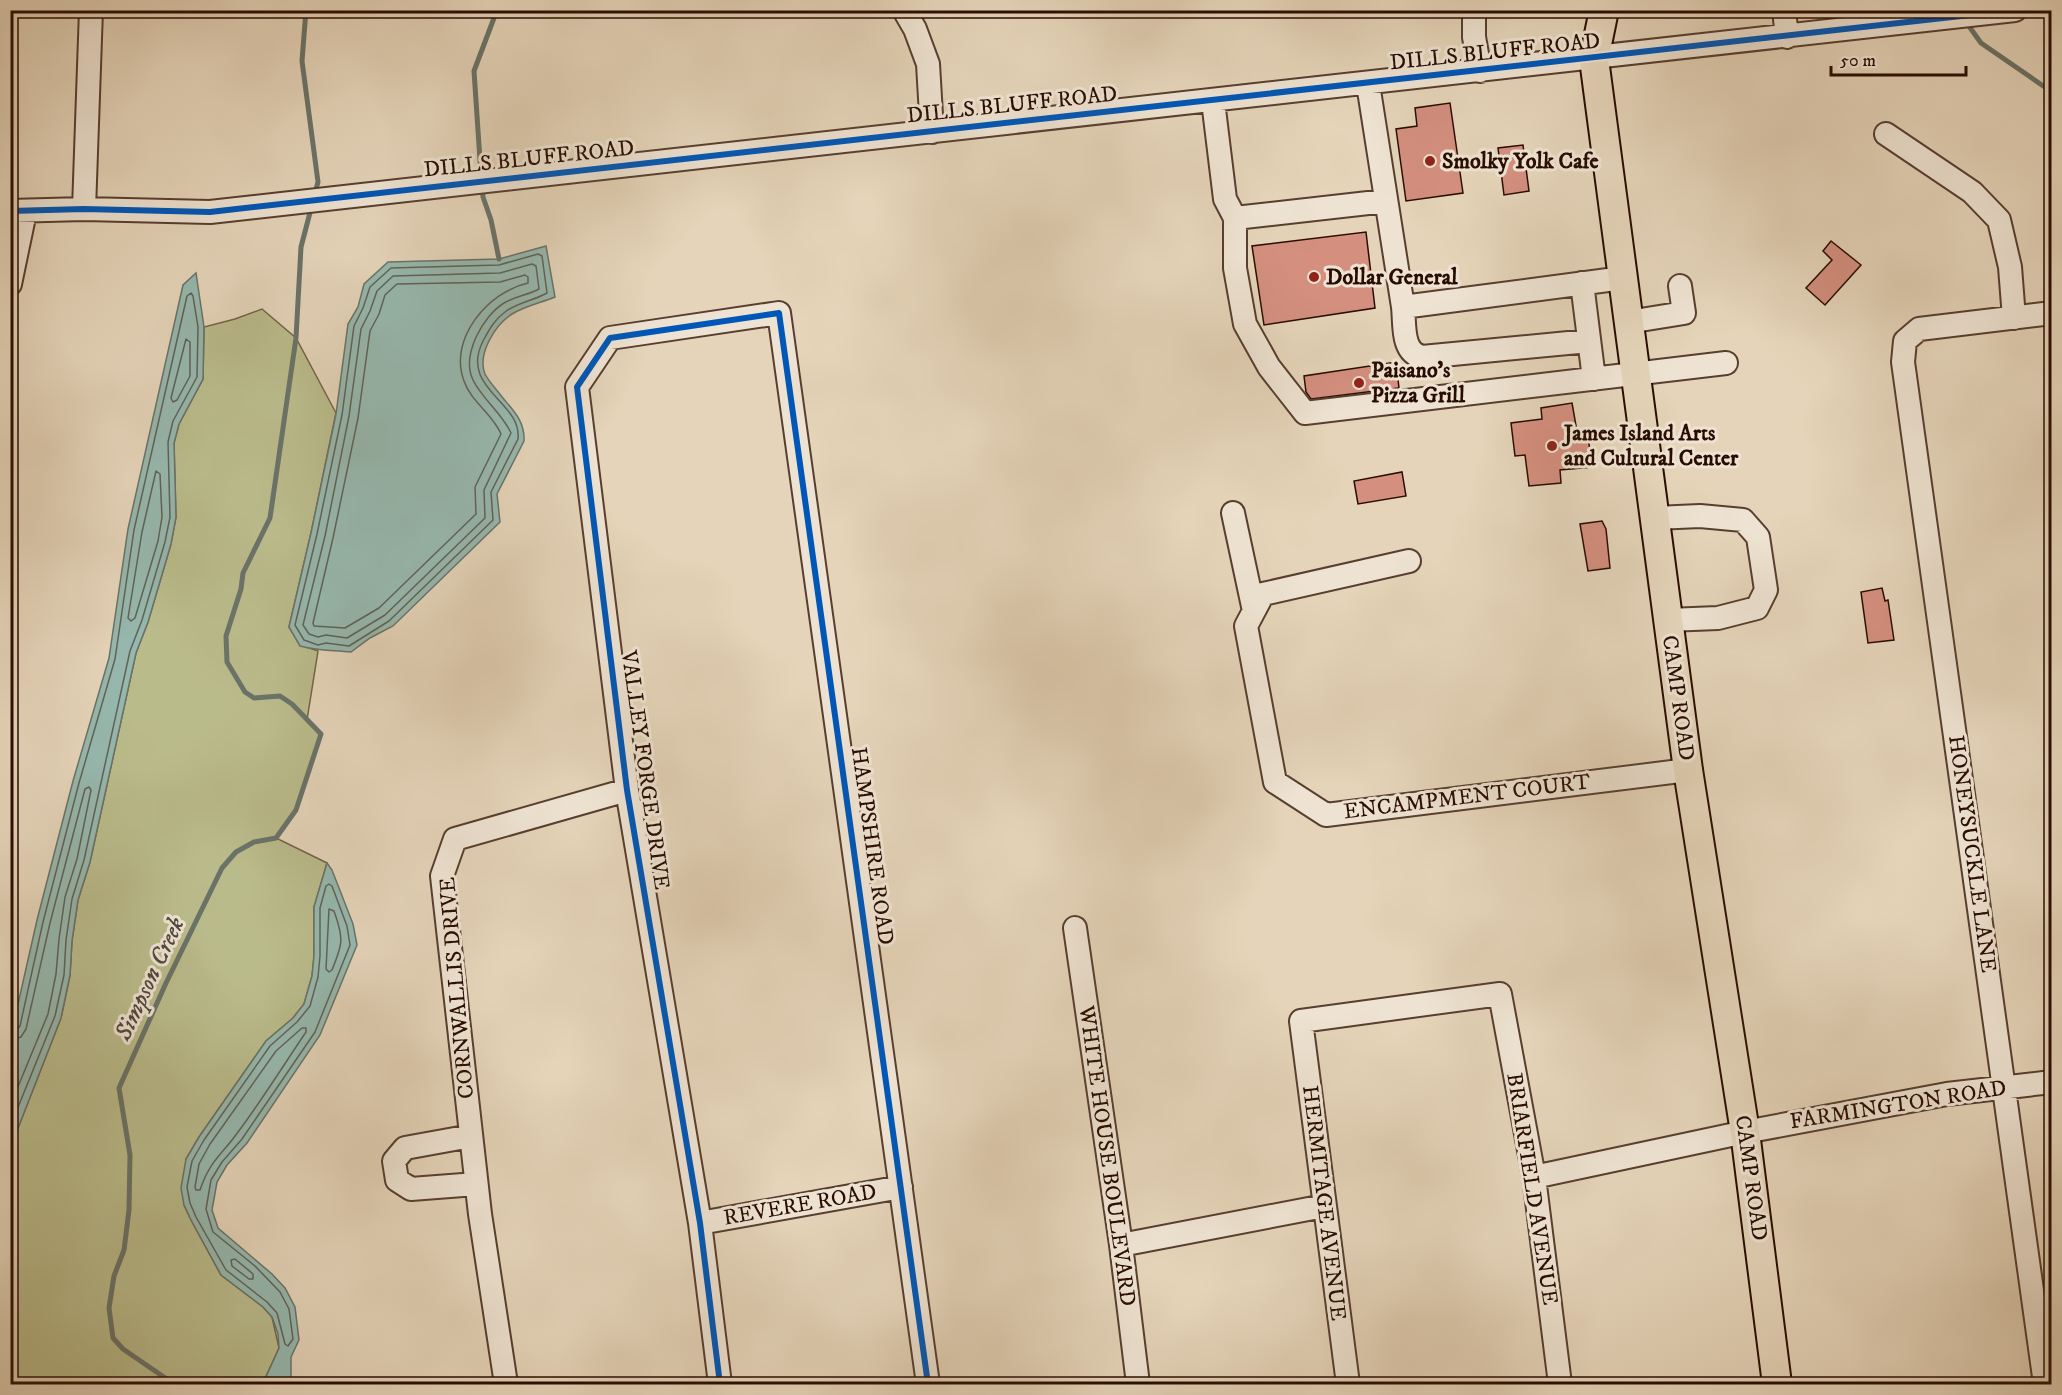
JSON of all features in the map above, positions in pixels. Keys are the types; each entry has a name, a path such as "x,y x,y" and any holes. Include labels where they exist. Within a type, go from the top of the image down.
{"main road":[{"name":"CAMP ROAD","path":"1604,10 1594,59 1688,770 1745,1132 1777,1384"}],"street":[{"path":"84,209 91,10"},
{"path":"904,10 915,29 928,64 932,132"},
{"path":"1474,10 1474,37 1480,71"},
{"path":"1784,10 1787,37"},
{"name":"DILLS BLUFF ROAD","path":"18,212 84,209 210,212 2008,11"},
{"path":"1368,84 1403,307 1407,348 1414,355 1422,357 1589,340"},
{"path":"1214,101 1225,199 1235,218 1235,268 1245,324 1269,366 1305,413 1726,363"},
{"path":"1886,134 1972,192 1999,220 2010,267 2014,318 2052,313"},
{"path":"1235,218 1386,201"},
{"path":"10,284 18,212"},
{"path":"1403,307 1623,278"},
{"path":"1582,283 1594,379"},
{"path":"1628,322 1684,312 1680,286"},
{"name":"VALLEY FORGE DRIVE","path":"720,1384 700,1223 627,790 577,387 610,338 779,313"},
{"name":"HAMPSHIRE ROAD","path":"779,313 928,1384"},
{"name":"HONEYSUCKLE LANE","path":"2014,318 1919,329 1905,341 1903,362 2005,1087 2045,1333 2045,1384"},
{"path":"1233,513 1254,611"},
{"path":"1654,518 1700,516 1743,520 1758,537 1763,568 1766,590 1757,608 1718,618 1668,620"},
{"path":"1254,611 1263,594 1409,561"},
{"name":"ENCAMPMENT COURT","path":"1254,611 1246,626 1275,782 1326,814 1688,770"},
{"name":"CORNWALLIS DRIVE","path":"506,1384 476,1184 442,876 455,839 627,790"},
{"name":"WHITE HOUSE BOULEVARD","path":"1075,928 1121,1245 1138,1384"},
{"name":"HERMITAGE AVENUE","path":"1348,1384 1301,1021 1500,994"},
{"name":"BRIARFIELD AVENUE","path":"1500,994 1534,1177 1560,1384"},
{"name":"FARMINGTON ROAD","path":"1534,1177 1745,1132 1947,1094 2052,1082"},
{"path":"471,1136 405,1148 394,1161 397,1180 411,1189 476,1184"},
{"name":"REVERE ROAD","path":"700,1223 901,1187"},
{"path":"1121,1245 1324,1206"}],"green space":[{"path":"262,309 296,338 336,413 289,627 300,645 318,651 307,720 321,734 296,810 276,838 327,863 314,907 312,976 304,1004 293,1018 266,1041 199,1137 186,1159 184,1205 221,1275 263,1307 272,1317 279,1348 264,1384 11,1384 11,1146 61,1018 70,976 78,900 90,862 136,653 148,622 171,544 176,517 174,443 179,424 203,379 204,327"}],"water":[{"path":"546,246 555,297 522,309 506,319 499,325 489,341 483,358 485,374 520,420 524,433 524,441 497,494 500,522 393,626 370,638 351,652 300,646 289,627 336,414 348,324 358,307 364,284 388,262 499,259"},
{"path":"196,273 204,327 203,379 179,424 174,443 176,517 171,544 148,622 136,653 90,862 78,900 70,975 61,1018 11,1146 11,1035 37,920 73,781 109,658 128,529 183,285"},
{"path":"327,863 332,870 353,924 357,945 320,1035 247,1143 227,1165 217,1182 212,1210 218,1228 272,1274 285,1288 295,1307 299,1340 291,1357 291,1384 264,1384 279,1348 278,1334 272,1317 263,1307 221,1275 184,1205 181,1188 186,1159 199,1137 266,1041 293,1018 304,1004 312,976 314,907"}],"building":[{"name":"Smolky Yolk Cafe","path":"1450,103 1463,193 1406,201 1396,129 1417,126 1415,108"},
{"path":"1523,145 1529,191 1504,195 1498,148"},
{"name":"Dollar General","path":"1366,232 1375,308 1264,325 1252,246"},
{"path":"1831,241 1861,265 1825,305 1806,288 1832,260 1823,251"},
{"name":"Paisano's Pizza Grill","path":"1396,362 1399,388 1311,399 1306,392 1304,376"},
{"name":"James Island Arts and Cultural Center","path":"1572,403 1578,437 1588,436 1592,467 1560,470 1561,483 1529,486 1525,455 1515,456 1511,423 1542,419 1541,408"},
{"path":"1402,472 1406,496 1358,504 1354,481"},
{"path":"1602,521 1606,529 1610,568 1588,571 1580,524"},
{"path":"1882,588 1885,601 1888,600 1894,640 1868,643 1861,592"}],"waterway":[{"path":"306,10 302,61 318,182 315,193"},
{"name":"Simpson Creek","path":"481,175 474,71 497,10"},
{"name":"Simpson Creek","path":"1966,22 1981,43 2052,92"},
{"name":"Simpson Creek","path":"482,187 499,259"},
{"name":"Simpson Creek","path":"174,1384 123,1349 113,1338 109,1308 114,1276 124,1250 129,1210 130,1155 119,1088 166,983 222,868 236,852 254,842 276,838 296,810 321,734 292,704 280,696 254,698 245,692 227,662 226,636 241,589 243,573 270,518 296,338 301,247 312,205"}],"cycle path":[{"path":"10,211 84,209 210,212 2015,10"},
{"path":"720,1384 700,1223 627,790 577,387 610,338 779,313 928,1384"}],"place":[{"name":"Smolky Yolk Cafe","path":"1430,161"},
{"name":"Dollar General","path":"1314,277"},
{"name":"Paisano's Pizza Grill","path":"1359,383"},
{"name":"James Island Arts and Cultural Center","path":"1552,446"}]}
